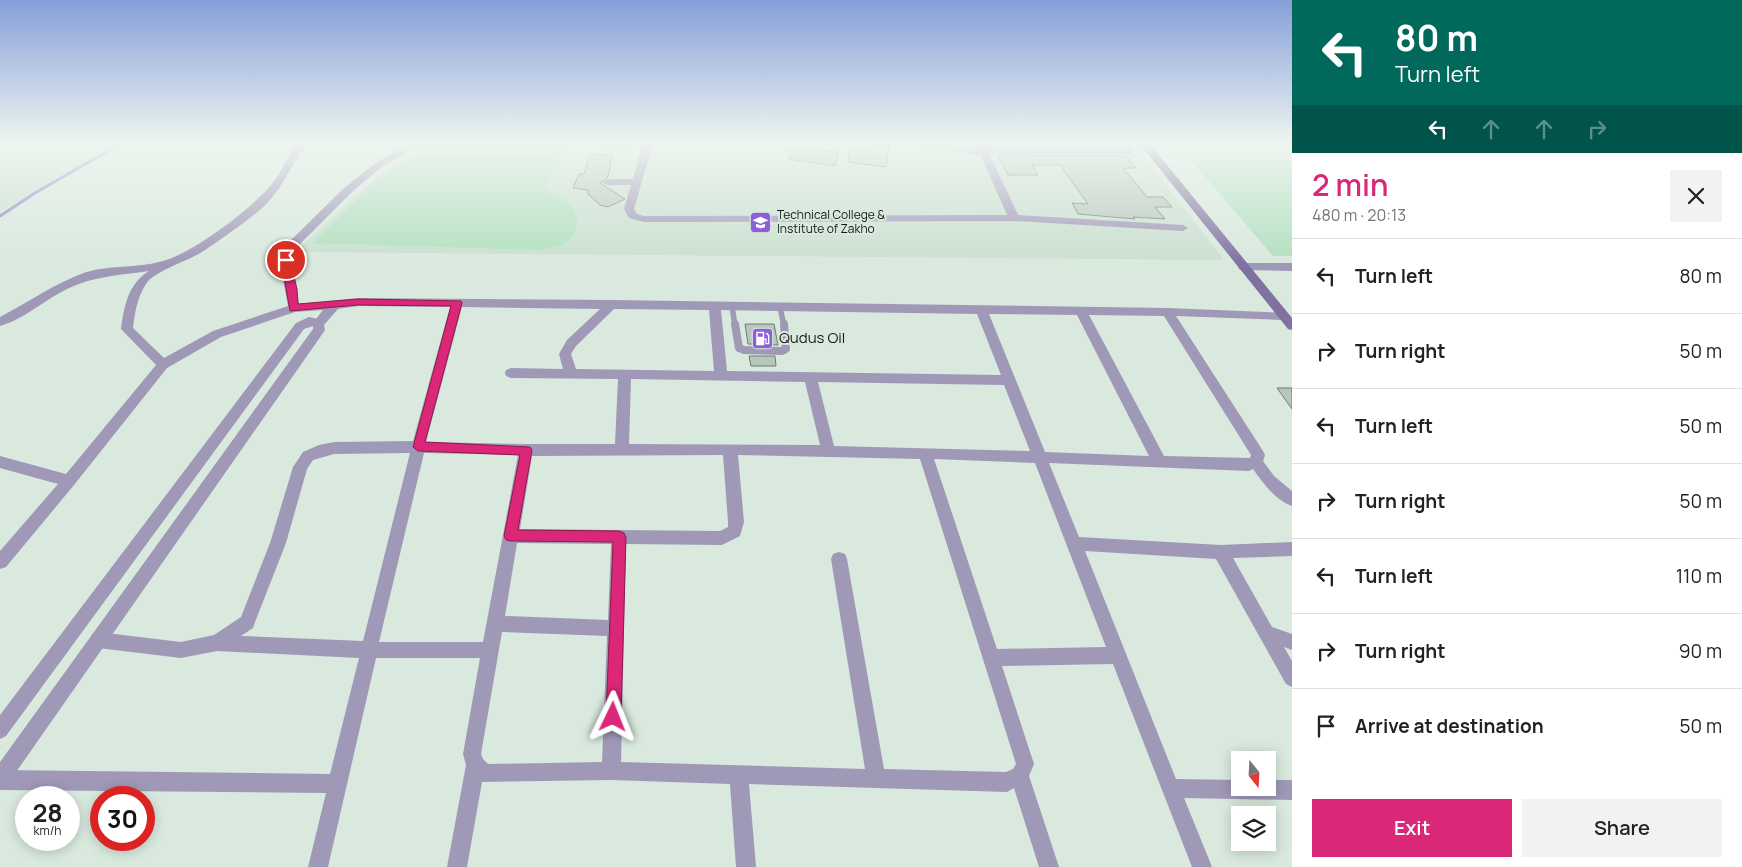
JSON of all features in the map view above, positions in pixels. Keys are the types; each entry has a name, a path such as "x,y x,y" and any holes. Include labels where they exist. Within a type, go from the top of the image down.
{"main road":[{"path":"1177,183 1244,267 1289,318"},
{"path":"1189,183 1256,267 1289,318"}],"street":[{"path":"163,365 127,329 130,304 142,280 167,264 197,250 258,206 278,183"},
{"path":"294,308 284,252 357,183"},
{"path":"636,183 629,210 633,216 644,219 1014,218 1183,228"},
{"path":"998,183 1014,218"},
{"path":"0,322 61,287 86,276 167,264"},
{"path":"1244,267 1292,267"},
{"path":"0,562 69,481 163,365 217,334 294,308 358,302 612,304 1082,310 1289,318"},
{"path":"318,867 368,650 418,447 457,303"},
{"path":"571,374 565,354 571,343 612,304"},
{"path":"0,779 319,330 319,323 334,305"},
{"path":"715,306 721,376"},
{"path":"981,309 1041,456 1202,867"},
{"path":"1082,310 1158,461"},
{"path":"1168,312 1258,455 1256,462"},
{"path":"0,730 300,326 309,321 319,323"},
{"path":"512,373 1009,380"},
{"path":"622,450 625,375"},
{"path":"811,378 829,452"},
{"path":"217,643 247,622 278,543 300,467 308,456 334,448 418,447 526,450 730,449 926,452 1249,465 1256,462"},
{"path":"511,536 722,538 735,531 730,449"},
{"path":"457,867 475,765 472,754 526,450"},
{"path":"926,452 1025,764 1020,776 1049,867"},
{"path":"0,462 69,481"},
{"path":"1256,462 1269,480 1292,500"},
{"path":"611,770 619,537"},
{"path":"1075,544 1221,552 1292,549"},
{"path":"1221,552 1292,678"},
{"path":"839,559 876,778"},
{"path":"495,624 616,628"},
{"path":"1267,633 1292,642"},
{"path":"98,640 182,650 217,643 368,650 490,650"},
{"path":"991,658 1118,655"},
{"path":"475,765 485,774 611,770 1007,782 1020,776"},
{"path":"738,774 746,867"},
{"path":"0,779 338,784"},
{"path":"1170,788 1292,790"}],"lane":[{"path":"732,306 739,348 744,350 782,351 786,349 786,336 780,307"}],"shaded area":[{"path":"0,183 52,183 0,212"},
{"name":"Technical College & Institute of Zakho","path":"369,183 1165,183 1224,260 295,252"}],"green space":[{"path":"373,183 546,183 544,187 551,194 570,204 574,210 577,222 574,235 565,243 553,248 540,250 312,243"},
{"path":"1211,183 1292,183 1292,256 1273,256"}],"building":[{"path":"575,183 601,183 625,199 608,207 600,205 588,194 588,190 573,188"},
{"path":"1073,183 1136,183 1147,197 1163,197 1172,207 1155,207 1165,219 1133,217 1135,219 1078,214 1072,203 1088,204"},
{"path":"745,324 774,324 778,345 748,344"},
{"path":"749,356 775,356 776,366 751,366"},
{"path":"1277,388 1292,388 1292,409"}],"waterway":[{"path":"0,216 52,183"}],"place":[{"name":"Technical College & Institute of Zakho","path":"761,222"},
{"name":"Qudus Oil","path":"763,338"}],"route":[{"path":"286,260 294,308 358,302 457,303 418,447 526,450 511,536 619,537 613,717"}]}
